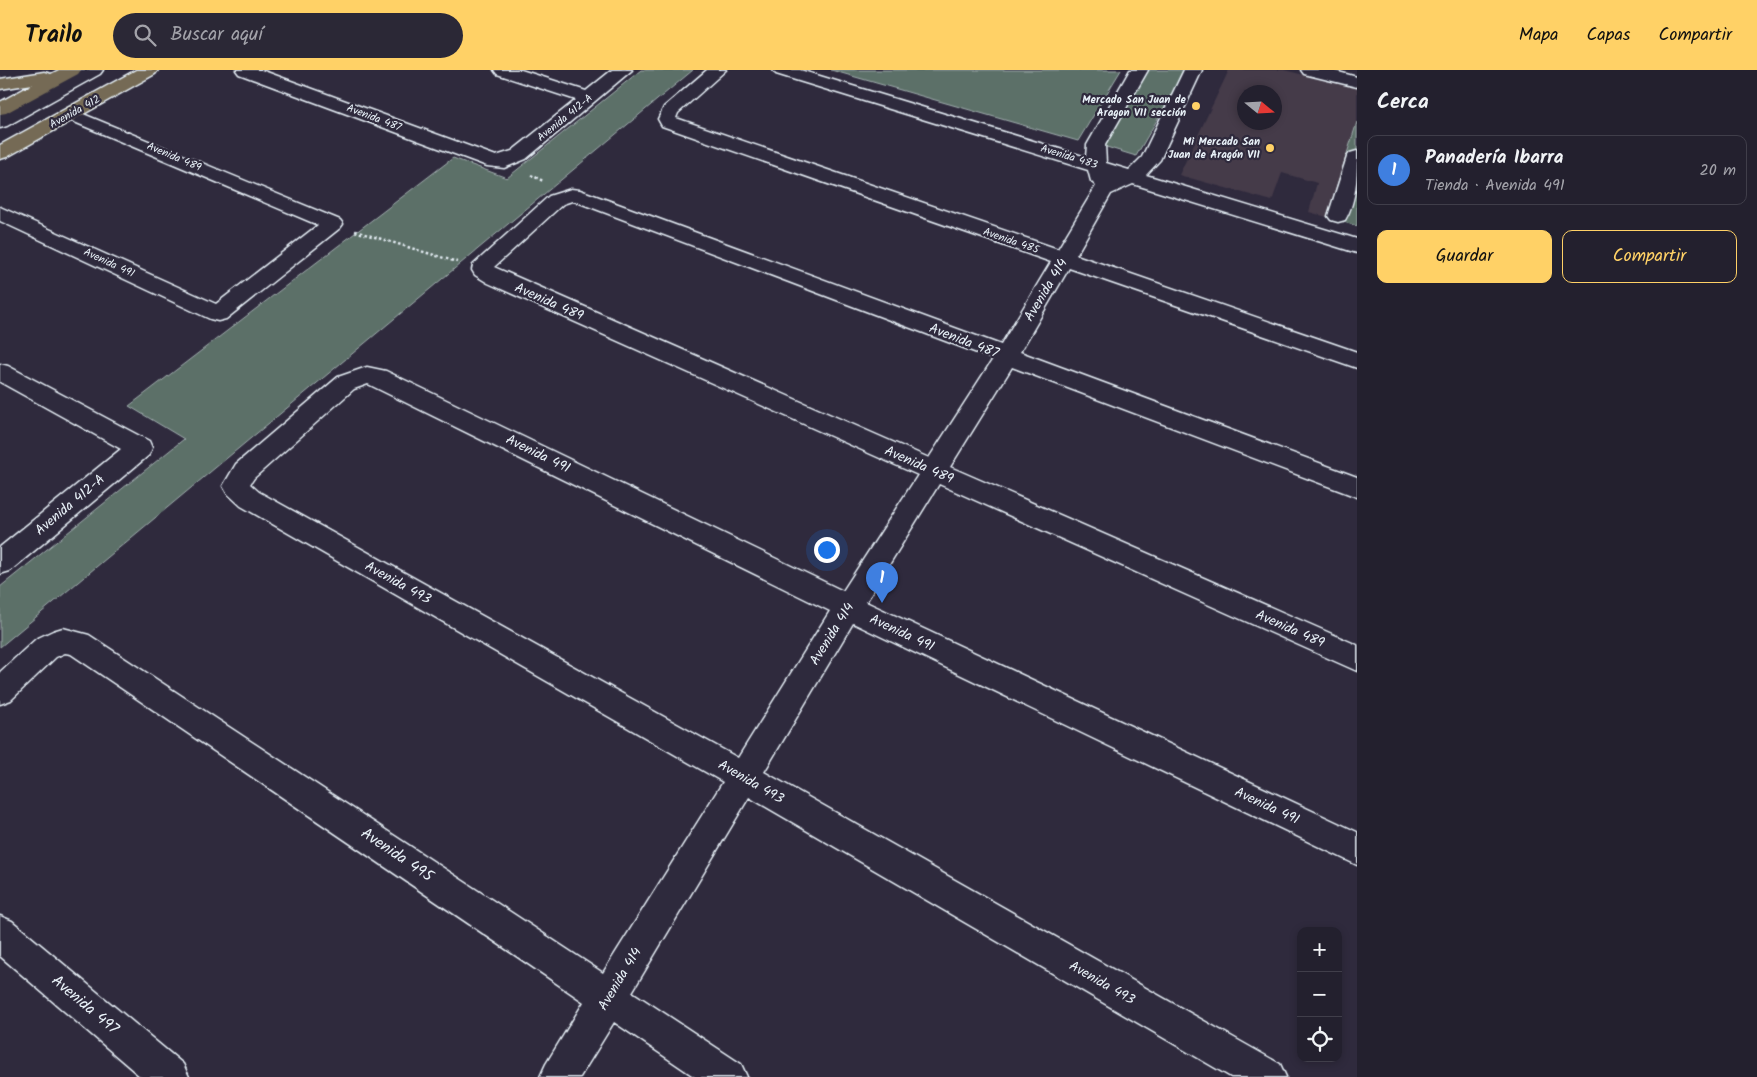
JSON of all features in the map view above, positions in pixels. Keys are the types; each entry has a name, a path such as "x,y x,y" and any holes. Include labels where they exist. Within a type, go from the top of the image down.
{"main road":[{"path":"0,84 32,80 71,70"},
{"path":"0,109 71,70"},
{"name":"Avenida 412","path":"0,153 149,70"}],"street":[{"path":"0,122 94,70"},
{"name":"Avenida 487","path":"246,70 485,160 504,162"},
{"path":"503,70 589,98"},
{"name":"Avenida 412-A","path":"504,162 518,155 623,70"},
{"name":"Avenida 485","path":"717,70 670,111 667,119 672,125 1357,360"},
{"name":"Avenida 483","path":"782,70 1100,178"},
{"name":"Avenida 414","path":"559,1077 848,607 1006,357 1064,259 1100,178 1096,145 1139,70"},
{"path":"1133,177 1150,160 1193,70"},
{"path":"1310,70 1357,82"},
{"name":"Avenida 489","path":"71,114 333,224"},
{"path":"1338,216 1357,156"},
{"path":"1100,178 1133,177 1357,246"},
{"path":"483,270 488,260 556,200 570,195"},
{"name":"Avenida 487","path":"570,195 590,199 1357,488"},
{"name":"Avenida 491","path":"0,213 218,314 333,224"},
{"name":"Avenida 489","path":"483,270 496,278 1357,658"},
{"name":"Avenida 412-A","path":"0,372 140,448 0,563"},
{"name":"Avenida 491","path":"367,375 390,381 848,607 1357,849"},
{"name":"Avenida 493","path":"367,375 356,378 339,390 245,470 236,486 250,499 743,777 1267,1077"},
{"name":"Avenida 495","path":"0,691 46,648 63,640 79,644 728,1077"},
{"name":"Avenida 497","path":"0,932 170,1077"}],"path":[{"path":"504,162 570,195"},
{"path":"333,224 483,270"}],"shaded area":[{"name":"Mi Mercado San Juan de Aragón VII","path":"1229,70 1284,70 1357,88 1357,122 1327,217 1309,212 1317,183 1282,173 1272,201 1179,175"}],"green space":[{"path":"641,70 693,70 0,647 0,587 184,439 129,406 453,158 507,178"},
{"path":"831,70 1121,70 1078,141"},
{"path":"1144,70 1186,70 1136,156 1100,145"},
{"path":"1357,122 1357,226 1327,217"}],"place":[{"name":"Mercado San Juan de Aragon VII sección","path":"1196,106"},
{"name":"Mi Mercado San Juan de Aragón VII","path":"1270,148"},
{"name":"Panadería Ibarra","path":"882,603"}]}
